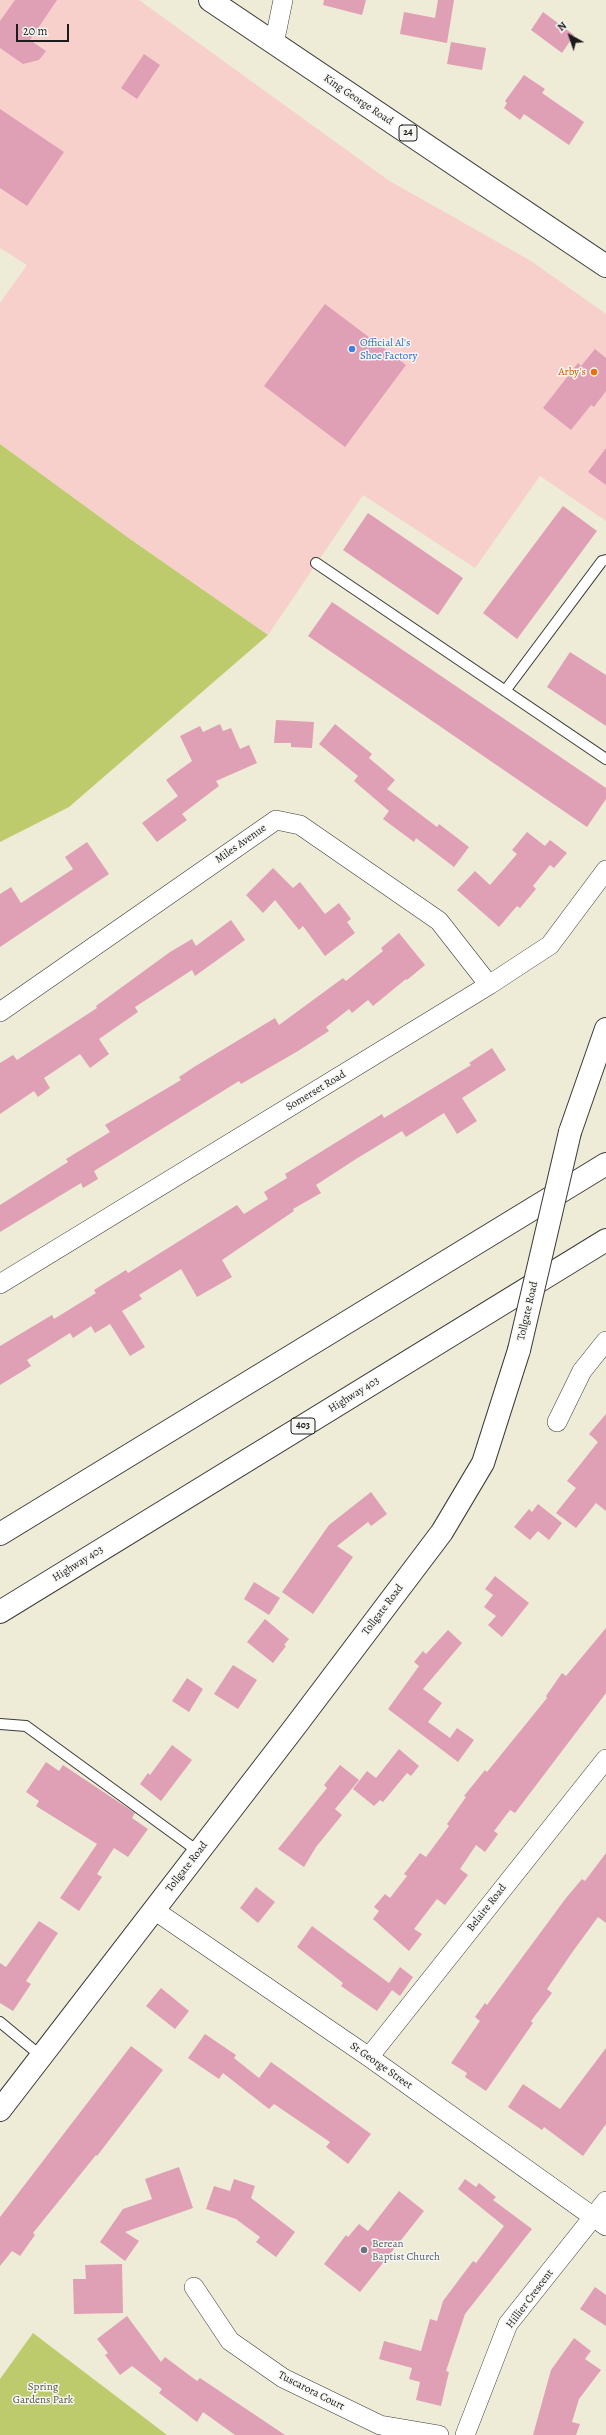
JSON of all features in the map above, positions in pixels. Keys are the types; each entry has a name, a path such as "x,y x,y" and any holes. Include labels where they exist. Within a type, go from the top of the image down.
{"main road":[{"name":"King George Road","path":"210,0 606,266"},
{"name":"Tollgate Road","path":"0,2110 199,1852 442,1532 483,1463 519,1350 570,1132 606,1029"},
{"path":"0,1534 606,1164"},
{"name":"Highway 403","path":"0,1612 606,1240"}],"street":[{"path":"274,44 283,0"},
{"name":"Miles Avenue","path":"0,1012 276,820 300,825 439,921 489,985"},
{"name":"Somerset Road","path":"0,1284 489,985 550,945 606,870"},
{"path":"557,1422 582,1371 606,1341"},
{"name":"Belaire Road","path":"369,2057 606,1759"},
{"name":"St George Street","path":"154,1910 369,2057 600,2222"},
{"name":"Hillier Crescent","path":"465,2435 508,2324 600,2222 606,2201"},
{"name":"Tuscarora Court","path":"194,2287 230,2341 283,2378 380,2424 439,2435"}],"lane":[{"path":"505,691 602,561 606,560"},
{"path":"316,563 606,759"},
{"path":"0,1724 26,1726 199,1852"},
{"path":"0,2022 41,2056"}],"shaded area":[{"path":"0,0 139,0 388,180 531,261 606,314 606,521 540,476 475,568 363,495 268,635 130,539 0,444 0,303 27,265 0,248"}],"green space":[{"path":"0,444 130,539 268,635 69,807 0,842"},
{"name":"Spring Gardens Park","path":"33,2333 167,2435 0,2435 0,2379"}],"building":[{"path":"15,0 57,0 30,40 46,51 39,60 23,64 0,48 0,21"},
{"path":"324,0 366,0 362,15 323,5"},
{"path":"438,0 454,0 447,43 400,34 404,12 435,18"},
{"path":"543,12 574,35 562,53 531,30"},
{"path":"451,42 486,48 482,70 447,64"},
{"path":"144,54 160,65 137,99 121,88"},
{"path":"524,75 545,89 542,93 584,122 569,145 524,114 520,120 504,108 507,103 505,101"},
{"path":"0,109 64,152 27,206 0,188"},
{"path":"325,304 406,365 345,447 264,386"},
{"path":"595,349 606,358 606,391 594,407 591,405 571,430 543,408 578,363 581,366"},
{"path":"606,448 606,485 588,472"},
{"path":"563,506 597,531 517,639 483,613"},
{"path":"368,513 463,578 438,615 343,550"},
{"path":"332,602 606,788 606,799 587,827 308,636"},
{"path":"570,652 606,675 606,726 547,687"},
{"path":"276,720 314,722 312,748 291,747 291,743 274,743"},
{"path":"220,724 223,731 231,728 240,749 249,745 257,763 216,781 219,786 182,814 187,820 157,842 142,823 178,796 166,780 192,761 180,736 200,726 203,732"},
{"path":"335,724 372,754 369,758 395,780 387,789 437,827 439,824 469,847 454,867 416,838 414,842 383,819 389,811 354,781 358,776 319,744"},
{"path":"527,832 545,846 550,840 567,853 554,868 550,865 533,886 536,889 520,908 517,906 499,927 457,890 475,871 490,885 517,854 512,850"},
{"path":"87,842 109,874 0,947 0,894 11,887 21,903 73,869 65,857"},
{"path":"273,868 293,888 300,882 325,914 339,903 351,919 347,922 355,933 325,956 303,926 299,930 275,900 263,913 246,895"},
{"path":"231,920 245,940 195,976 192,970 135,1007 138,1012 99,1039 109,1054 90,1068 80,1054 44,1078 50,1088 38,1097 34,1091 0,1114 0,1063 13,1055 17,1060 97,1008 96,1006 170,952 192,939 196,946"},
{"path":"399,933 425,965 373,1006 368,1000 352,1013 349,1009 326,1027 329,1031 298,1051 241,1084 239,1081 94,1171 98,1179 83,1188 81,1183 0,1232 0,1205 68,1162 66,1159 110,1132 105,1125 181,1080 179,1077 194,1067 275,1018 279,1025 343,978 346,981 383,951 381,948"},
{"path":"492,1048 506,1070 462,1098 477,1121 457,1134 444,1113 406,1137 402,1131 356,1159 316,1185 321,1193 293,1209 294,1211 222,1260 232,1277 197,1297 181,1269 139,1295 142,1299 122,1311 145,1347 130,1356 110,1324 95,1333 91,1326 73,1338 70,1333 27,1360 31,1366 0,1385 0,1346 52,1315 54,1319 96,1293 94,1290 126,1270 128,1273 237,1205 244,1214 268,1199 264,1192 287,1178 285,1174 382,1114 384,1118 471,1065 469,1063"},
{"path":"606,1414 606,1511 596,1503 576,1528 556,1513 576,1488 567,1481 598,1442 589,1434"},
{"path":"371,1492 387,1514 371,1526 368,1522 337,1546 353,1557 313,1614 282,1592 329,1525"},
{"path":"538,1504 562,1523 549,1540 538,1531 530,1540 514,1527 529,1509 532,1512"},
{"path":"495,1576 529,1603 502,1637 488,1625 496,1616 484,1607 493,1595 485,1589"},
{"path":"254,1582 280,1598 269,1615 244,1599"},
{"path":"265,1619 289,1639 284,1645 286,1646 273,1663 247,1642"},
{"path":"606,1628 606,1693 515,1813 510,1810 494,1831 498,1834 485,1852 476,1845 460,1869 468,1875 445,1905 437,1899 414,1929 422,1934 409,1951 373,1919 379,1911 374,1907 385,1894 390,1898 407,1876 404,1874 420,1853 426,1857 449,1826 447,1824 466,1797 464,1796 485,1770 487,1772 547,1698 546,1696 562,1673 566,1676"},
{"path":"448,1630 462,1643 423,1689 442,1703 428,1722 450,1738 457,1728 474,1740 458,1762 388,1709 419,1666 414,1662 423,1651 426,1654"},
{"path":"233,1665 257,1680 238,1709 214,1694"},
{"path":"187,1678 203,1689 189,1712 172,1701"},
{"path":"172,1745 192,1760 161,1801 140,1784 148,1773 150,1775"},
{"path":"399,1749 419,1766 411,1776 407,1773 383,1802 380,1800 374,1806 353,1789 367,1771 376,1778"},
{"path":"46,1762 59,1771 63,1765 135,1813 132,1818 148,1829 128,1857 114,1848 97,1874 102,1877 79,1911 60,1898 97,1844 36,1806 39,1801 26,1792"},
{"path":"340,1765 359,1780 335,1809 342,1815 316,1847 304,1867 278,1849 327,1788 324,1785"},
{"path":"606,1853 606,1923 598,1917 571,1954 547,1989 552,1993 531,2021 533,2023 486,2091 465,2077 467,2073 451,2063 480,2021 475,2017 485,2003 487,2005 566,1898 582,1879 585,1881"},
{"path":"256,1887 275,1902 258,1923 240,1908"},
{"path":"39,1921 58,1933 26,1981 31,1984 13,2011 0,2003 0,1963 6,1967"},
{"path":"312,1926 389,1983 400,1967 413,1977 400,1996 392,1990 377,2011 341,1986 343,1983 297,1947"},
{"path":"161,1988 189,2011 175,2029 146,2006"},
{"path":"205,2034 236,2055 234,2058 259,2078 271,2062 371,2134 348,2164 326,2147 330,2142 274,2104 269,2109 223,2073 219,2079 188,2058"},
{"path":"131,2046 163,2070 97,2156 96,2155 33,2233 35,2235 20,2256 12,2251 0,2266 0,2217"},
{"path":"606,2048 606,2124 583,2156 544,2127 542,2130 508,2107 523,2084 560,2109"},
{"path":"179,2167 193,2208 125,2232 139,2241 125,2261 100,2242 123,2209 152,2199 145,2179"},
{"path":"234,2179 255,2186 251,2198 295,2232 276,2257 256,2242 260,2237 236,2219 206,2209 214,2186 230,2191"},
{"path":"465,2179 476,2187 479,2183 496,2197 493,2200 532,2229 465,2314 446,2371 449,2372 441,2406 416,2400 420,2382 409,2379 412,2368 379,2359 384,2341 421,2351 430,2319 437,2321 443,2301 473,2261 476,2263 504,2226 458,2189"},
{"name":"Berean Baptist Church","path":"399,2191 424,2211 360,2292 324,2264 346,2235 348,2237 359,2224 368,2231"},
{"path":"122,2264 123,2313 74,2314 73,2279 86,2279 85,2265"},
{"path":"595,2287 606,2295 606,2326 580,2309"},
{"path":"127,2316 161,2362 165,2357 197,2381 200,2378 285,2435 235,2435 203,2412 197,2422 159,2393 162,2389 132,2366 120,2375 105,2355 108,2353 97,2339"},
{"path":"574,2338 591,2351 585,2359 601,2370 579,2399 572,2422 580,2424 576,2435 533,2435 551,2370"}],"place":[{"name":"Official Al's Shoe Factory","path":"352,349"},
{"name":"Arby's","path":"594,372"},
{"name":"Berean Baptist Church","path":"364,2250"}]}
